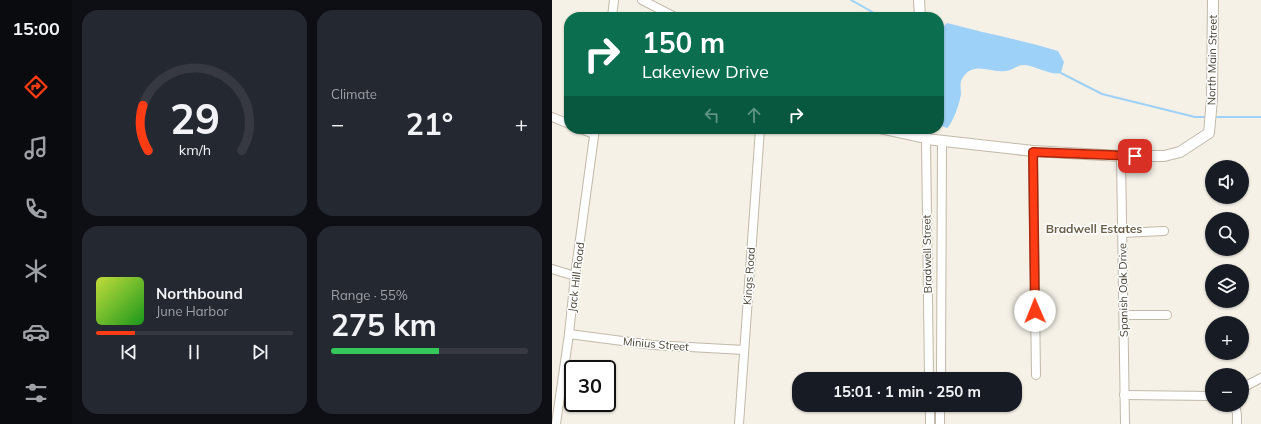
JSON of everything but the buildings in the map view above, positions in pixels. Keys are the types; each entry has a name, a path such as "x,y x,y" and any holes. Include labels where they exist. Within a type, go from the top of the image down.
{"street":[{"path":"613,12 614,0"},
{"path":"642,0 665,12"},
{"path":"919,0 920,12"},
{"name":"North Main Street","path":"1121,156 1164,156 1180,152 1209,133 1212,99 1214,0"},
{"path":"552,117 564,122"},
{"name":"Jack Hill Road","path":"556,424 569,334 594,134"},
{"name":"Kings Road","path":"739,424 760,134"},
{"path":"925,134 942,140 1033,152 1121,156"},
{"name":"Bradwell Street","path":"925,134 929,372"},
{"name":"Bradwell Street","path":"941,372 942,140"},
{"path":"1033,152 1036,375"},
{"name":"Spanish Oak Drive","path":"1121,156 1124,314 1124,424"},
{"path":"1122,233 1164,230"},
{"path":"552,269 575,276"},
{"path":"1124,314 1167,315"},
{"name":"Minius Street","path":"569,334 653,345 744,350"},
{"path":"1249,384 1261,378"},
{"path":"1124,395 1205,396"},
{"path":"930,412 930,424"},
{"path":"940,412 940,424"},
{"path":"1237,412 1237,424"}],"water":[{"path":"947,23 1058,51 1064,62 1061,73 1052,73 1026,65 1018,66 1005,71 982,69 972,70 962,79 961,94 952,122 947,128 944,127 944,26"}],"waterway":[{"path":"851,0 872,12"},
{"path":"1061,73 1102,94 1195,117 1204,117"},
{"path":"1217,117 1261,117"}],"district":[{"name":"Bradwell Estates","path":"1094,228"}],"route":[{"path":"1035,311 1033,152 1135,156"}]}
